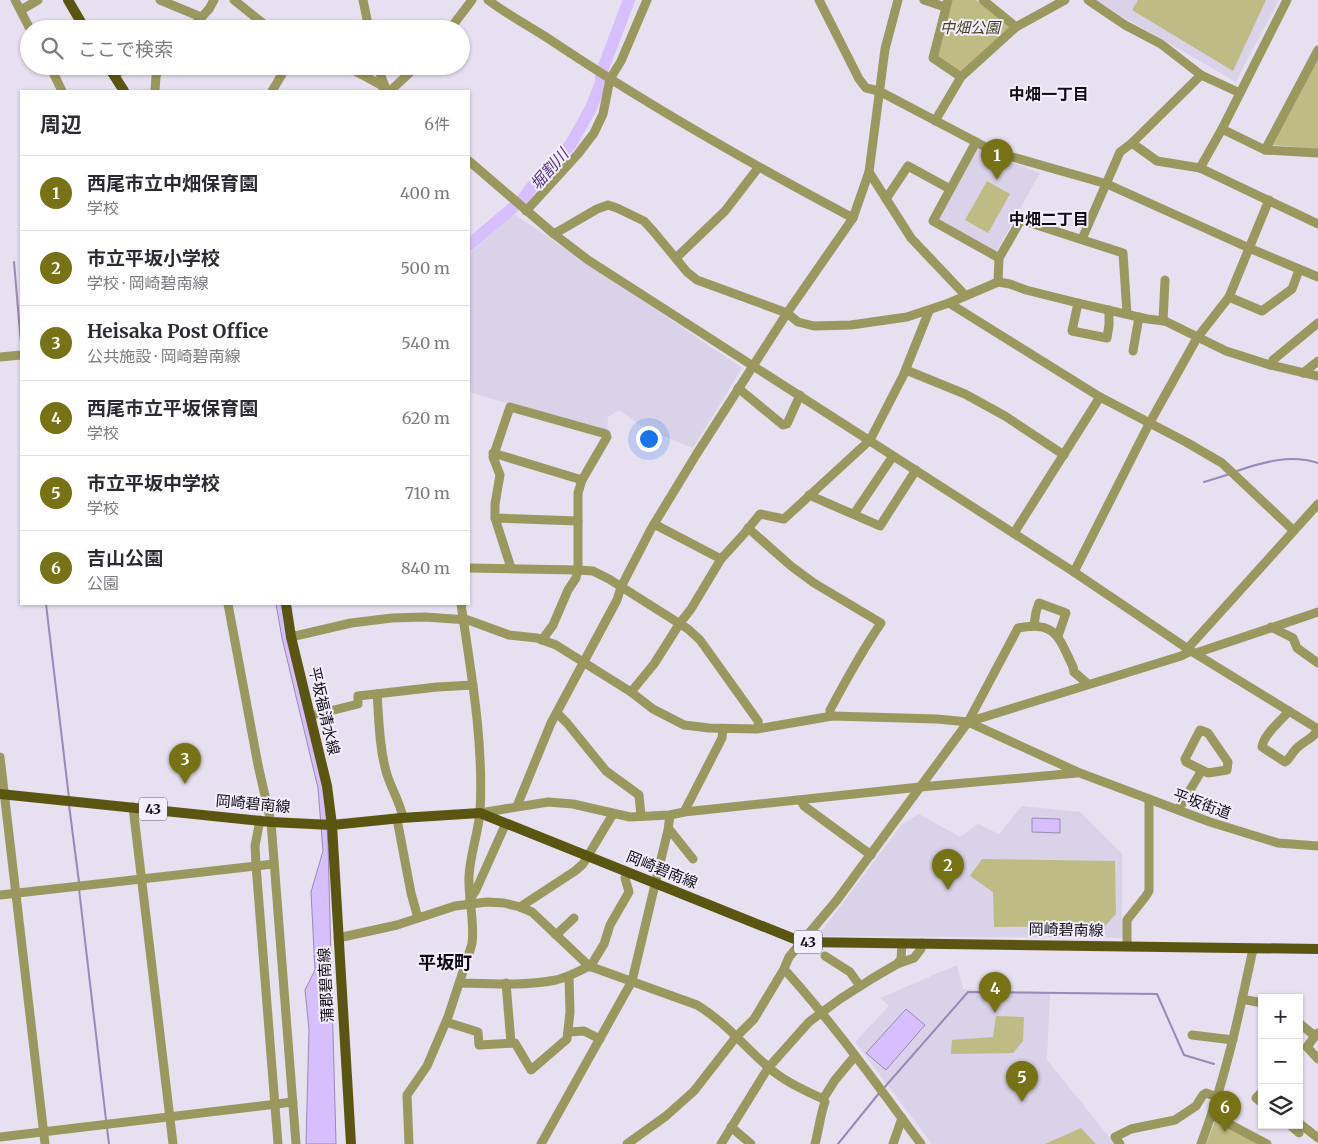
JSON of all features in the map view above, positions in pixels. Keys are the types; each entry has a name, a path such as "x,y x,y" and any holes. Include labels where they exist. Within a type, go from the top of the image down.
{"main road":[{"path":"68,0 80,20"},
{"path":"114,76 123,90"},
{"name":"平坂福清水線","path":"286,605 291,637 327,786 328,825"},
{"name":"岡崎碧南線","path":"2,795 266,821 328,825 480,813 802,942 1318,949"},
{"name":"蒲郡碧南線","path":"328,825 338,938 351,1144"}],"street":[{"path":"15,0 25,20"},
{"path":"20,10 38,0"},
{"path":"160,0 201,17"},
{"path":"199,20 214,0"},
{"path":"234,0 259,20"},
{"path":"362,0 367,20"},
{"path":"457,20 472,0"},
{"path":"488,0 610,79 758,168 853,218"},
{"path":"526,211 578,154 594,133 602,114 610,79 621,61 647,0"},
{"path":"819,0 859,79 866,88 878,91 995,152 1107,184 1318,277"},
{"path":"517,806 557,713 617,600 621,587 654,524 786,313 853,218 868,172 884,49 898,0"},
{"path":"924,0 946,3 933,58 961,77"},
{"path":"983,0 1016,27"},
{"path":"936,121 961,77 1016,27 1065,0"},
{"path":"1088,0 1125,25 1161,44 1201,75 1240,93"},
{"path":"1200,168 1222,129 1287,0"},
{"path":"1265,150 1318,50"},
{"path":"54,75 62,90"},
{"path":"154,90 156,75"},
{"path":"274,90 282,75"},
{"path":"363,75 387,90"},
{"path":"381,75 388,90"},
{"path":"389,90 407,75"},
{"path":"1082,239 1120,152 1132,143 1201,75"},
{"path":"1222,129 1265,150 1318,153"},
{"path":"976,142 933,221 999,258"},
{"path":"1132,143 1157,161 1200,168 1318,224"},
{"path":"470,161 526,211 588,260 1014,533 1192,651 1289,711 1318,729 1315,735 1296,748 1288,761 1284,762 1262,747 1262,745 1265,737 1289,711"},
{"path":"886,199 908,166 950,188"},
{"path":"676,258 726,211 758,168"},
{"path":"868,172 911,238 965,296"},
{"path":"1074,572 1149,424 1197,338 1229,297 1269,200"},
{"path":"554,234 597,209 608,205 617,208 644,221 687,272 697,280 786,313 798,322 814,326 851,325 907,318 949,304 998,282 1078,303 1163,321 1226,351 1271,365 1318,376"},
{"path":"998,282 999,258 1021,220 1123,253 1127,314"},
{"path":"1229,297 1262,311 1292,289 1299,270"},
{"path":"1163,321 1165,280"},
{"path":"1078,303 1072,331 1107,338 1109,310"},
{"path":"949,304 1100,397 1186,442 1222,464 1293,530"},
{"path":"631,692 654,664 691,609 721,559 760,514 784,519 870,440 906,370 929,311"},
{"path":"1133,351 1139,317"},
{"path":"1271,365 1273,360 1285,349 1318,323"},
{"path":"0,356 20,355"},
{"path":"1304,373 1318,361"},
{"path":"906,370 965,394 1005,416 1064,455"},
{"path":"738,388 783,424 787,424 800,395"},
{"path":"1014,533 1100,397"},
{"path":"511,568 495,518 495,504 500,475 492,456 510,407 606,434 607,437 582,480 578,493 578,570 576,578 568,590 553,625 542,640"},
{"path":"493,453 582,480"},
{"path":"854,514 893,456"},
{"path":"809,495 880,526 916,470"},
{"path":"1192,651 1293,530 1318,504"},
{"path":"495,518 578,521"},
{"path":"654,524 721,559"},
{"path":"748,528 791,566 814,583 881,623 859,655 830,710 830,716"},
{"path":"470,568 593,571 609,579 680,623 700,640 758,721 760,728"},
{"path":"1034,625 1039,603 1066,613 1058,636"},
{"path":"228,605 274,864 296,1144"},
{"path":"409,1144 408,1095 427,1066 446,1022 461,983 473,939 469,875 480,813 479,737 461,605"},
{"path":"291,637 350,623 392,618 425,617 463,620 510,635 527,636 556,645 631,692 653,709 684,725 723,729 760,728 830,716 937,719 968,722 1318,612"},
{"path":"627,1144 666,1116 694,1091 736,1037 754,1019 784,969 789,957 837,900 968,722 1018,628 1034,625 1054,631 1074,672 1088,684"},
{"path":"1271,627 1293,638 1297,648 1318,663"},
{"path":"310,716 358,704 358,696 473,685"},
{"path":"377,694 381,751 386,773 399,800 411,893 418,918"},
{"path":"557,713 606,771 639,795 641,816"},
{"name":"平坂街道","path":"968,722 1080,773 1210,822 1278,843 1318,846"},
{"path":"684,812 722,738 723,729"},
{"path":"1200,730 1208,733 1228,762 1227,770 1208,773 1202,770 1186,762 1185,759 1200,730"},
{"path":"0,757 2,795 16,893 45,1144"},
{"path":"1178,810 1202,770"},
{"path":"480,813 517,806 562,802 630,817 670,815 920,787 1080,773"},
{"path":"1127,946 1127,920 1149,891 1149,799"},
{"path":"801,801 804,806 871,855"},
{"path":"132,807 173,1144"},
{"path":"520,907 575,872 583,864 612,814"},
{"path":"541,1144 632,981 670,815"},
{"path":"266,821 255,846 278,1144"},
{"path":"470,901 506,823"},
{"path":"668,829 693,859"},
{"path":"0,895 274,864"},
{"path":"461,983 546,981 569,976 590,966 604,944 610,925 629,892 625,878 628,873"},
{"path":"338,938 397,926 470,901 504,903 520,907 541,920 590,966 697,1005 707,1011 768,1068 795,1086 824,1099"},
{"path":"556,935 574,918"},
{"path":"897,964 901,959 902,943"},
{"path":"721,1144 768,1068 792,1038 822,1012 860,986 897,964 914,958 922,949 922,943"},
{"path":"1201,1144 1217,1097 1253,949"},
{"path":"825,956 850,972 860,986"},
{"path":"784,969 822,1012 921,1144"},
{"path":"446,1022 478,1032 479,1045 515,1043 518,1045 531,1070 566,1042 570,1012 569,976"},
{"path":"506,983 511,1043"},
{"path":"1242,999 1258,1002"},
{"path":"1303,1026 1316,1035 1307,1048 1318,1059"},
{"path":"568,1032 584,1030 600,1038"},
{"path":"1192,1035 1232,1040"},
{"path":"815,1144 820,1121 819,1117 825,1102 824,1099 835,1080 855,1056"},
{"path":"1120,1144 1115,1138 1131,1128 1175,1120 1196,1106 1203,1095 1217,1097"},
{"path":"0,1137 293,1102"},
{"path":"1212,1115 1267,1144"},
{"path":"893,1144 902,1118"},
{"path":"731,1127 751,1144"},
{"path":"1302,1129 1318,1138"}],"shaded area":[{"path":"1094,0 1279,0 1236,82"},
{"path":"978,147 992,155 1040,173 996,252 939,219"},
{"path":"514,214 742,368 693,448 646,429 619,410 608,417 607,432 470,392 470,253"},
{"path":"276,605 283,605 324,788 328,844 336,1144 306,1144 309,1029 305,990 315,970 311,892 323,851 318,788 282,638"},
{"path":"1022,806 1080,812 1122,854 1122,938 818,936 902,824 919,814 960,837 978,824 999,834"},
{"path":"1032,818 1060,819 1060,833 1032,832"},
{"path":"957,965 963,989 1050,992 1047,1060 1115,1144 932,1144 855,1042 889,1006 880,998"},
{"path":"906,1009 925,1025 886,1070 866,1053"}],"green space":[{"name":"中畑公園","path":"952,0 976,0 1010,27 961,72 937,56"},
{"path":"1138,0 1266,0 1233,71 1132,10"},
{"path":"1318,56 1318,149 1271,145"},
{"path":"987,181 1010,194 988,233 965,220"},
{"path":"982,859 1115,861 1116,914 1105,926 994,927 993,892 970,876"},
{"path":"996,1016 1024,1017 1023,1041 1013,1053 951,1054 952,1040 993,1037"},
{"path":"1215,1121 1262,1144 1206,1144"},
{"path":"1081,1128 1096,1144 1045,1144"}],"waterway":[{"name":"堀割川","path":"470,244 523,199 571,144 591,108 601,83 601,74 629,0"},
{"path":"14,262 20,332"},
{"path":"1237,471 1267,462 1287,459 1308,460 1318,463"},
{"path":"1204,482 1230,474"},
{"path":"46,605 69,798"},
{"path":"69,805 79,882"},
{"path":"79,889 106,1120"},
{"path":"883,1089 968,992 1157,994 1184,1055 1214,1064"},
{"path":"838,1144 880,1092"},
{"path":"107,1128 109,1144"}],"place":[{"name":"西尾市立中畑保育園","path":"997,180"},
{"name":"Heisaka Post Office","path":"185,784"},
{"name":"市立平坂小学校","path":"948,890"},
{"name":"西尾市立平坂保育園","path":"995,1013"},
{"name":"市立平坂中学校","path":"1022,1102"},
{"name":"吉山公園","path":"1225,1132"}],"district":[{"name":"中畑一丁目","path":"1049,94"},
{"name":"中畑二丁目","path":"1049,219"},
{"name":"平坂町","path":"445,963"}]}
